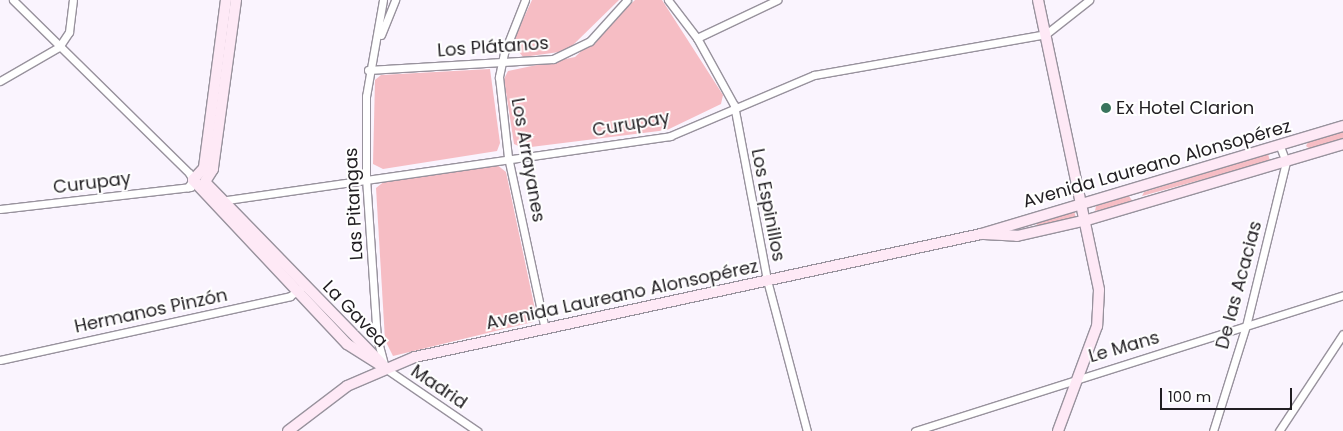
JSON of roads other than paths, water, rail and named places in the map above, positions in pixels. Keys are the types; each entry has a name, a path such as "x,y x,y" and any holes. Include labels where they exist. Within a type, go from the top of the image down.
{"street":[{"name":"La Gavea","path":"12,0 59,48 219,202 301,288 385,368"},
{"path":"0,81 59,48 69,32 73,0"},
{"path":"196,181 204,168 226,0"},
{"path":"196,181 213,169 236,0"},
{"name":"Las Pitangas","path":"378,39 383,0"},
{"name":"Las Pitangas","path":"385,368 377,338 366,178 368,70 378,39 395,0"},
{"name":"Los Arrayanes","path":"525,0 500,63 508,157 545,329"},
{"name":"Los Plátanos","path":"368,70 553,60 569,54 590,41 627,0"},
{"name":"Los Espinillos","path":"668,0 697,38 734,105 767,280 807,431"},
{"path":"697,38 777,0"},
{"path":"1038,0 1087,220 1099,290 1096,326 1058,431"},
{"name":"Curupay","path":"219,202 508,157 670,136 734,105 814,75 1046,34 1089,0"},
{"name":"Avenida Laureano Alonsopérez","path":"288,431 318,404 385,368 545,329 981,234 1343,126"},
{"name":"Avenida Laureano Alonsopérez","path":"981,234 1017,236 1087,220 1343,144"},
{"path":"1280,146 1286,162"},
{"name":"De las Acacias","path":"1213,431 1246,326 1286,162"},
{"name":"Curupay","path":"0,209 196,181"},
{"path":"1132,190 1137,206"},
{"path":"1030,218 1034,232"},
{"name":"Hermanos Pinzón","path":"0,360 301,288"},
{"name":"Le Mans","path":"915,431 1077,376 1343,295"},
{"path":"1279,431 1343,334"},
{"name":"Madrid","path":"385,368 477,431"}],"place":[{"name":"Ex Hotel Clarion","path":"1106,108"}]}
